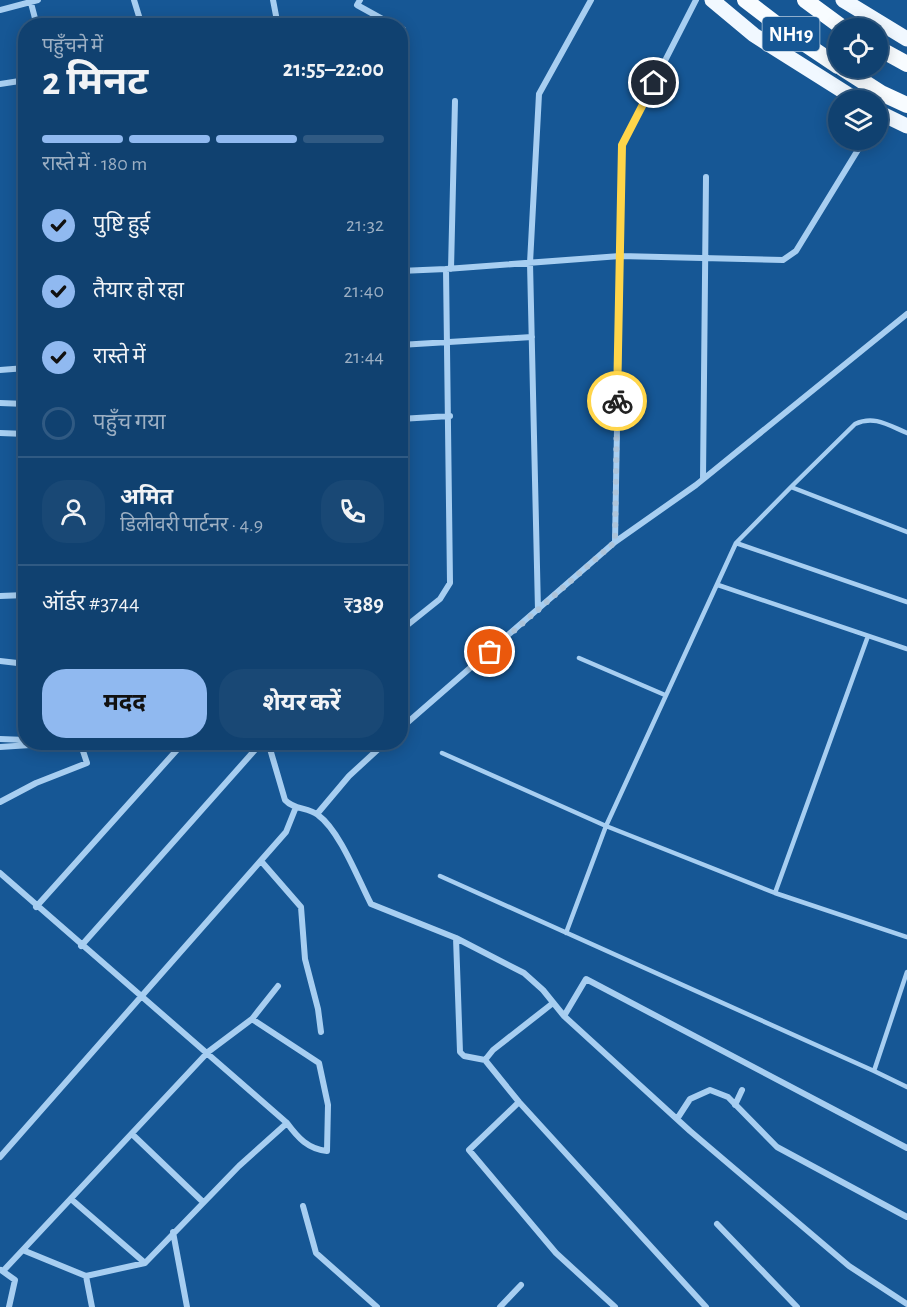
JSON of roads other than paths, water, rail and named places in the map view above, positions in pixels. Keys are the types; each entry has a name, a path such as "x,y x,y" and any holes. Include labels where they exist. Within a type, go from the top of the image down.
{"highway":[{"name":"NH19","path":"745,0 828,59"},
{"name":"NH19","path":"805,0 829,18"},
{"path":"888,54 907,64"},
{"name":"NH19","path":"857,78 880,93 907,105"}],"main road":[{"path":"712,0 754,35 841,90"},
{"path":"843,0 907,39"},
{"path":"888,118 907,126"}],"street":[{"path":"134,0 140,18"},
{"path":"273,0 276,18"},
{"path":"360,0 357,5 381,18"},
{"path":"538,610 530,263 539,94 591,0"},
{"path":"615,542 622,145 696,0"},
{"path":"0,10 34,1 36,18"},
{"path":"0,84 18,81"},
{"path":"408,625 440,599 450,583 450,416 447,342 455,101"},
{"path":"408,271 620,256 783,260 796,251 858,150"},
{"path":"703,479 706,177"},
{"path":"408,722 615,542 703,479 907,314"},
{"path":"408,344 532,337"},
{"path":"0,370 18,369"},
{"path":"0,403 18,404"},
{"path":"408,419 450,416"},
{"path":"0,433 18,434"},
{"path":"0,596 18,595"},
{"path":"0,661 18,663"},
{"path":"0,739 18,740"},
{"path":"0,747 18,746"},
{"path":"0,802 36,783 87,763 81,750"},
{"path":"36,907 177,750"},
{"path":"81,946 255,750"},
{"path":"270,750 285,800 296,807 318,814 334,832 371,904 456,938 524,973 564,1016 677,1119 849,1266 907,1304"},
{"path":"318,814 349,776 377,750"},
{"path":"0,1157 286,832 296,807"},
{"path":"261,861 301,907 305,959 318,1009 321,1032"},
{"path":"0,873 81,946 208,1052 287,1123 299,1139 316,1150 327,1151 328,1105 319,1063 252,1019"},
{"path":"456,938 460,1052 464,1056 485,1059 519,1102 706,1307"},
{"path":"564,1016 586,980 907,1148"},
{"path":"9,1307 15,1280 2,1270 25,1251 208,1052 252,1019 278,986"},
{"path":"485,1059 493,1050 553,1003"},
{"path":"677,1119 690,1099 710,1090 728,1097 777,1147 907,1217"},
{"path":"735,1105 742,1090"},
{"path":"519,1102 469,1150 556,1253 615,1307"},
{"path":"25,1251 86,1276 145,1263 203,1202 287,1123"},
{"path":"132,1134 203,1202"},
{"path":"71,1199 145,1263"},
{"path":"303,1206 316,1253 377,1307"},
{"path":"717,1224 797,1307"},
{"path":"173,1232 187,1307"},
{"path":"86,1276 93,1307"},
{"path":"500,1307 521,1285"}],"lane":[{"path":"567,933 606,826 736,543 855,424 873,418 907,433"},
{"path":"791,487 907,532"},
{"path":"736,543 907,602"},
{"path":"718,585 907,649"},
{"path":"775,893 868,636"},
{"path":"579,658 665,695"},
{"path":"442,753 606,826 775,893 907,937"},
{"path":"440,876 874,1071 907,1088"},
{"path":"874,1071 907,972"}]}
